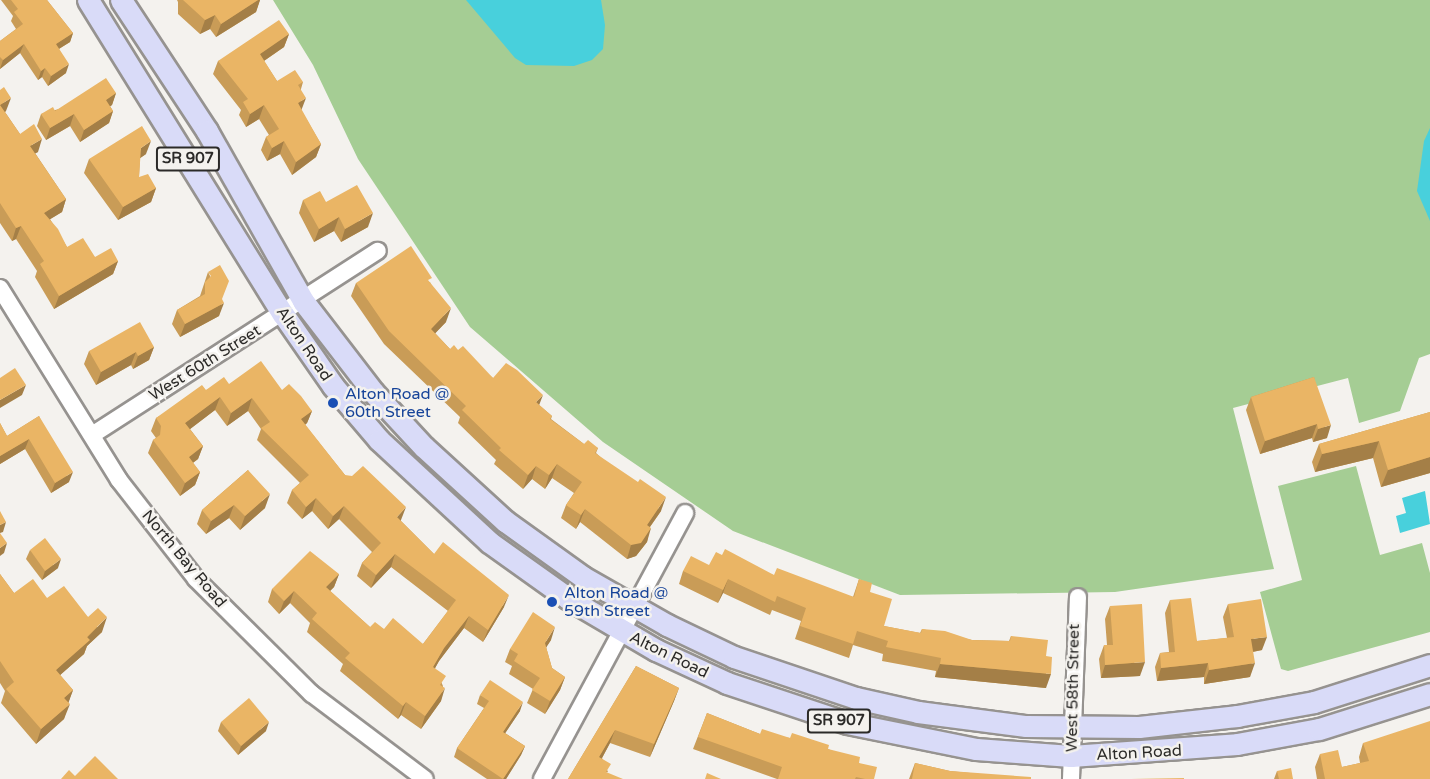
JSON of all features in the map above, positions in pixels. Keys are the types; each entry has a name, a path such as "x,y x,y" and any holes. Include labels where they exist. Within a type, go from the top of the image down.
{"main road":[{"name":"Alton Road","path":"88,0 283,314 333,386 404,466 489,542 621,632 727,683 847,723 976,749 1071,756 1237,744 1319,729 1430,694"},
{"name":"Alton Road","path":"121,0 207,131 303,301 373,392 468,489 553,556 634,607 734,657 856,698 980,721 1072,728 1139,727 1237,716 1314,702 1430,665"}],"street":[{"name":"West 60th Street","path":"92,435 378,251"},
{"name":"North Bay Road","path":"0,288 119,480 204,587 312,694 425,779"},
{"path":"542,779 686,513"},
{"name":"West 58th Street","path":"1071,779 1078,597"}],"green space":[{"path":"273,0 1430,0 1430,354 1419,358 1400,411 1359,423 1348,378 1233,408 1274,569 1115,592 900,595 733,531 603,442 470,327 358,159 313,65"},
{"path":"1356,466 1380,555 1422,543 1430,573 1430,632 1288,671 1281,669 1260,592 1302,580 1278,486"}],"water":[{"path":"466,0 601,0 605,25 603,49 592,60 574,66 526,65 515,58"},
{"path":"1430,128 1430,221 1417,191 1424,141"},
{"path":"1425,491 1430,524 1400,533 1396,516 1406,513 1402,498"}],"building":[{"path":"11,0 47,0 73,33 56,44 69,64 51,76 45,68 41,71 24,44 3,60 0,57 0,41 23,24 14,12 18,9"},
{"path":"183,0 258,0 221,24 215,15 205,20"},
{"path":"279,20 289,34 260,54 277,81 295,70 303,82 298,85 306,98 298,103 321,144 296,162 284,141 272,148 266,137 279,129 264,105 250,114 243,102 248,99 218,61"},
{"path":"106,78 116,93 106,100 113,111 84,130 74,114 50,128 41,114 53,107 55,111"},
{"path":"4,87 11,98 0,105 0,90"},
{"path":"0,105 20,134 34,124 42,139 30,146 66,199 44,213 58,229 67,247 83,238 95,257 111,248 118,261 59,296 40,264 44,261 21,226 16,228 0,203"},
{"path":"142,126 151,141 141,148 139,177 148,174 156,188 123,207 89,159"},
{"path":"357,185 373,213 345,229 339,217 319,229 303,200 320,191 326,202"},
{"path":"411,246 432,278 428,280 451,308 431,329 450,349 454,345 458,350 463,346 493,378 506,363 517,370 543,395 536,402 552,416 550,419 584,444 588,440 598,448 595,453 638,482 640,479 666,497 647,525 651,528 641,543 631,545 585,509 581,515 566,505 582,482 557,464 549,475 536,466 528,475 499,450 501,448 462,410 466,406 389,331 356,283"},
{"path":"220,265 229,281 222,299 224,303 185,324 177,310 205,294 205,282 211,276 208,272"},
{"path":"140,322 154,347 138,356 136,352 101,372 89,351"},
{"path":"261,361 282,390 289,384 301,396 312,411 301,419 345,475 352,476 363,466 406,507 397,517 434,554 443,542 509,595 488,630 469,616 444,648 433,667 446,676 440,685 445,688 425,716 406,702 403,706 345,658 350,653 312,619 317,613 294,591 284,601 272,589 310,551 339,574 326,587 370,627 375,622 384,629 393,618 423,644 456,600 395,554 376,575 362,563 381,543 344,506 333,516 316,498 306,507 292,490 309,475 261,428 270,422 252,398 231,413 220,397 185,423 203,446 189,457 200,472 185,483 153,440 160,435 161,426 156,418 202,385 206,390 224,377 229,384"},
{"path":"15,368 26,385 0,400 0,378"},
{"path":"1314,377 1331,425 1318,429 1317,424 1265,441 1251,397"},
{"path":"1430,412 1430,457 1388,470 1379,441 1322,454 1319,444"},
{"path":"39,416 73,472 55,483 29,439 0,456 0,423 7,436"},
{"path":"248,470 270,494 245,516 234,505 211,521 202,510"},
{"path":"0,511 6,522 0,525"},
{"path":"0,533 7,543 0,548"},
{"path":"45,538 61,559 45,571 30,550"},
{"path":"725,549 774,575 777,568 854,597 859,579 872,583 870,592 892,599 884,626 921,633 922,629 945,631 972,640 1010,641 1011,636 1048,640 1046,656 1052,657 1051,674 940,664 941,658 886,647 888,641 857,631 853,644 800,626 806,608 777,596 775,602 728,579 723,590 683,571 691,556 709,565 716,552 722,555"},
{"path":"0,574 14,593 33,579 47,598 64,586 88,617 98,608 107,617 87,637 90,640 56,670 73,690 64,698 70,704 41,729 6,689 14,682 0,661"},
{"path":"1191,598 1197,641 1234,637 1228,604 1261,599 1267,637 1251,639 1255,663 1209,670 1208,663 1161,668 1160,653 1175,652 1170,600"},
{"path":"1142,604 1145,662 1105,665 1104,645 1113,645 1110,606"},
{"path":"533,612 555,627 545,643 552,668 565,677 550,701 532,690 540,678 514,661 518,654 510,649"},
{"path":"636,666 679,688 654,744 615,730 599,757 611,764 606,772 623,779 568,779"},
{"path":"490,680 523,702 503,732 525,746 503,779 457,748 489,701 480,695"},
{"path":"249,698 269,722 241,746 221,722"},
{"path":"707,713 760,734 762,729 790,738 792,733 829,745 828,749 860,757 859,763 877,767 874,779 856,777 855,779 778,779 782,767 698,737"},
{"path":"1430,721 1430,779 1325,779 1320,754 1338,750 1342,767 1369,761 1363,743"},
{"path":"95,756 118,779 61,779 69,770 75,776"},
{"path":"915,763 950,771 1031,777 1031,779 912,779"},
{"path":"1291,768 1293,779 1279,779 1277,771"},
{"path":"707,773 721,779 705,779"},
{"path":"1184,778 1184,779 1131,779"}],"place":[{"name":"Alton Road @ 60th Street","path":"333,403"},
{"name":"Alton Road @ 59th Street","path":"552,602"}]}
